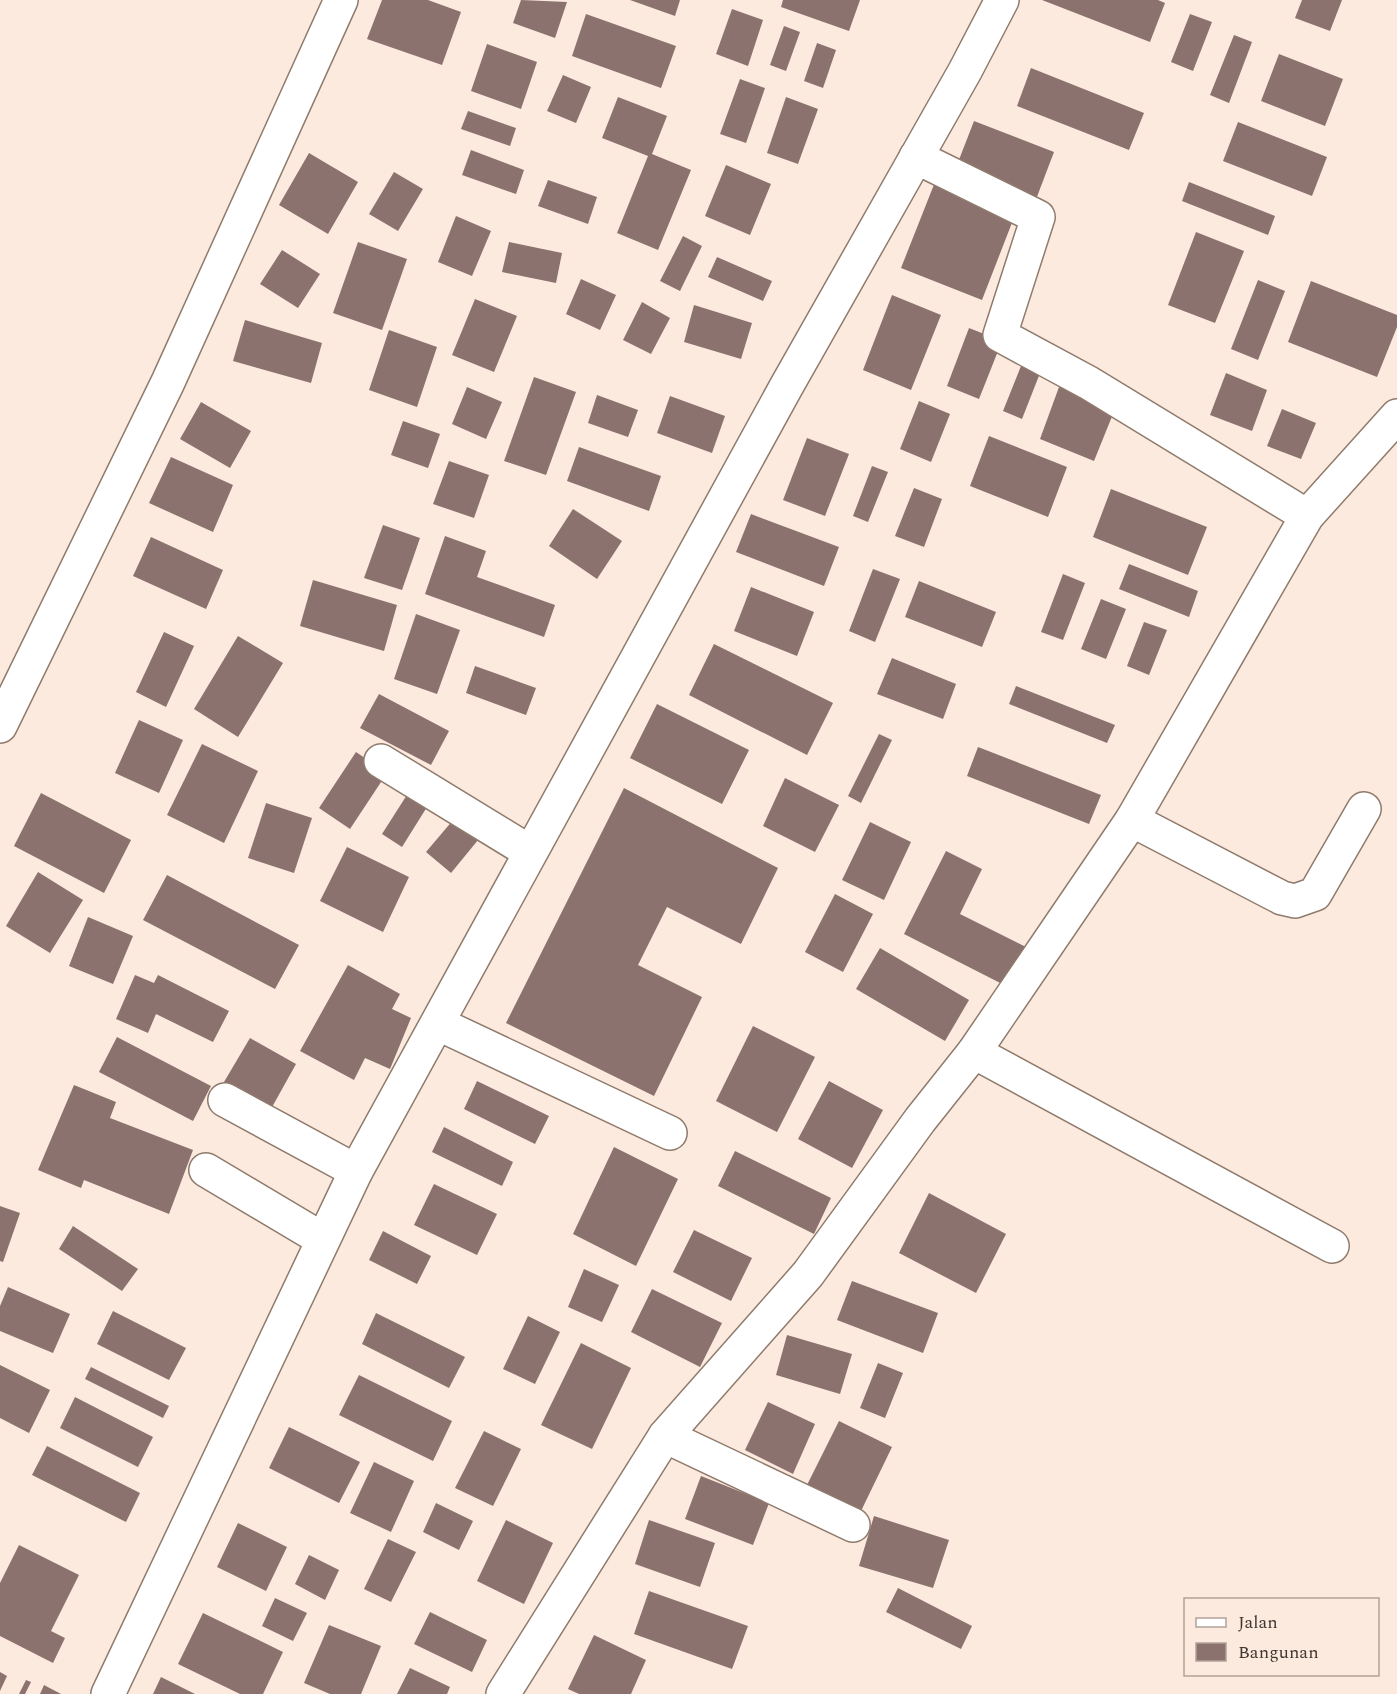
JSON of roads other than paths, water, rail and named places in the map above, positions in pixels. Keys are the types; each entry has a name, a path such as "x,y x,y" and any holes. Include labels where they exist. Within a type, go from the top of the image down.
{"street":[{"path":"0,726 168,382 341,0"},
{"path":"108,1694 356,1171 439,1024 786,387 1002,0"},
{"path":"916,157 1038,217 1000,335 1089,383 1307,516"},
{"path":"503,1694 665,1436 808,1274 920,1120 974,1052 1132,819 1307,516 1397,416"},
{"path":"381,761 531,852"},
{"path":"1132,819 1282,898 1295,901 1315,894 1364,809"},
{"path":"439,1024 670,1133"},
{"path":"974,1052 1332,1246"},
{"path":"225,1100 356,1171"},
{"path":"206,1170 322,1239"},
{"path":"665,1436 853,1525"}]}
